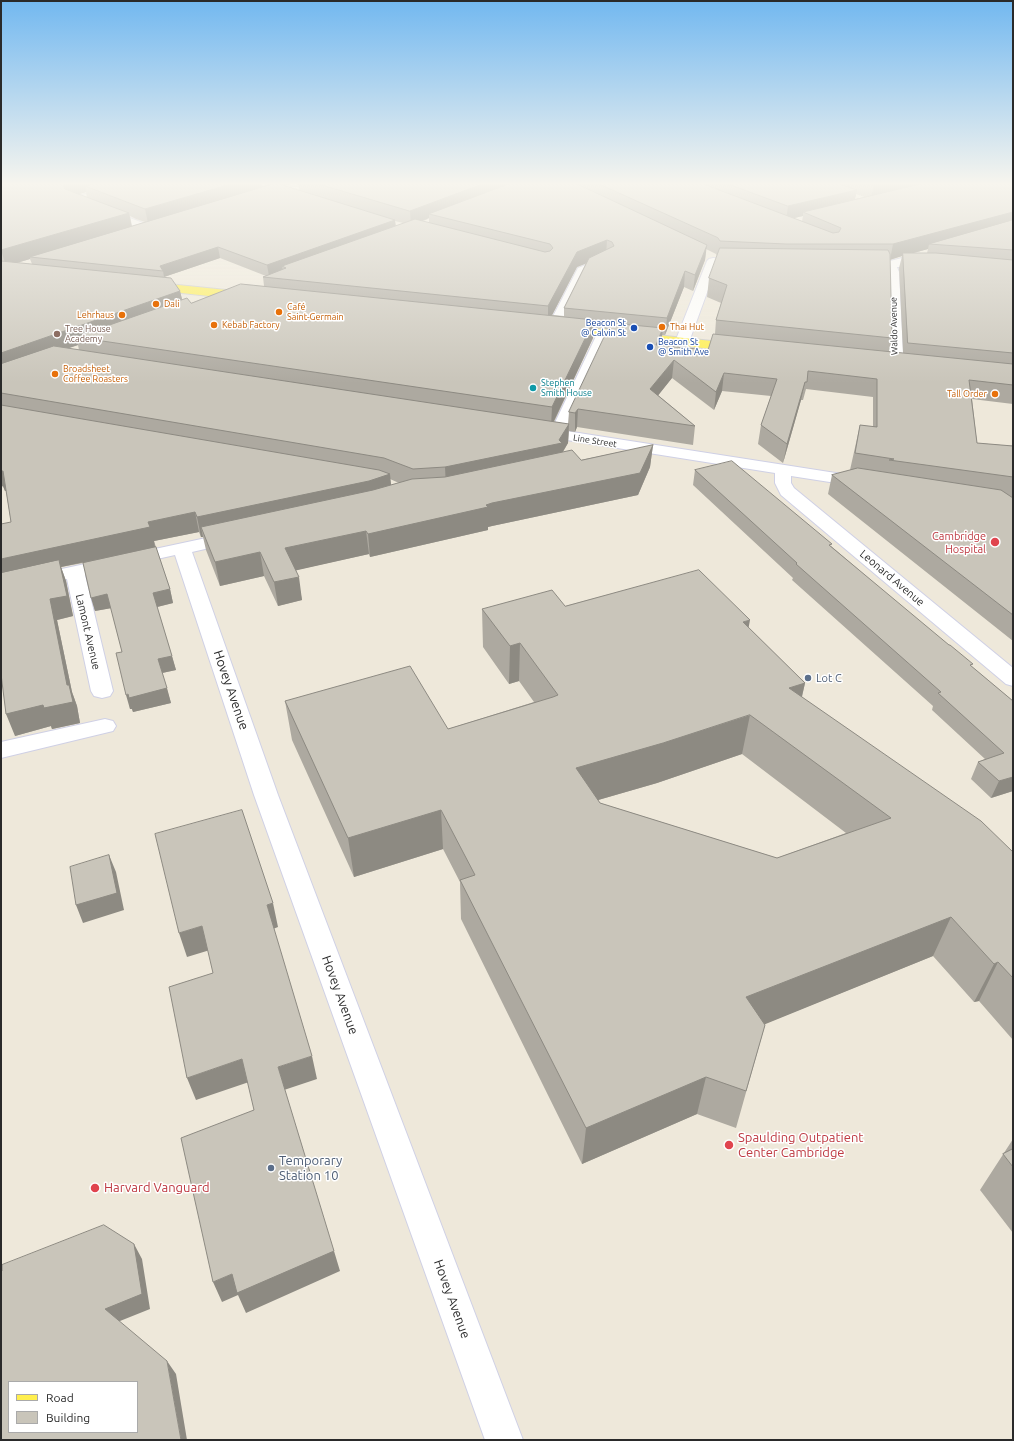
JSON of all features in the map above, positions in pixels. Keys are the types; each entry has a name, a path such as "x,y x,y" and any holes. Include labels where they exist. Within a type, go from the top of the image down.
{"main road":[{"path":"139,285 236,295"},
{"path":"206,306 236,295 256,292"},
{"path":"538,327 753,349"},
{"path":"879,362 901,365"}],"street":[{"path":"890,264 933,252"},
{"path":"682,342 709,258 761,264"},
{"path":"554,328 582,271 606,260"},
{"path":"852,264 939,264"},
{"name":"Waldo Avenue","path":"890,264 893,272 896,351 901,365"},
{"path":"557,435 604,334"},
{"name":"Line Street","path":"525,430 875,484"},
{"path":"592,457 596,454 602,442"},
{"name":"Leonard Avenue","path":"783,470 783,483 787,491 1013,679"},
{"path":"1,588 252,534"},
{"name":"Hovey Avenue","path":"182,549 266,795 504,1440"},
{"name":"Lamont Avenue","path":"75,572 102,691"},
{"path":"1,750 105,726"}],"building":[{"path":"56,249 211,249 160,266 163,271 30,257"},
{"path":"224,249 312,249 267,265"},
{"path":"329,249 534,249 545,252 552,249 584,249 577,252 548,306 263,277 286,268 282,266"},
{"path":"607,249 705,249 695,275 685,271 667,318 564,308 589,258"},
{"path":"720,249 888,250 890,254 892,338 716,320 727,285 709,278"},
{"path":"903,253 936,253 1013,260 1013,353 908,343"},
{"path":"1,261 171,278 180,291 1,353"},
{"path":"241,284 594,320 552,407 75,337 187,298 191,303"},
{"path":"611,323 663,328 656,345 708,350 713,334 1013,364 1013,385 969,380 977,443 1013,446 1013,477 889,460 894,459 855,453 860,425 877,427 877,379 808,371 807,382 805,382 787,444 761,425 777,379 724,373 716,392 674,360 650,389 695,426 578,409 575,413 569,412"},
{"path":"54,346 569,424 559,440 562,443 445,467 413,469 384,458 1,393 1,364"},
{"path":"1,405 379,470 390,474 369,481 197,517 195,512 148,522 150,527 1,559 1,524 11,522 3,471 1,471"},
{"path":"653,445 640,473 492,503 486,505 488,507 368,534 366,531 285,548 299,577 274,582 260,552 215,562 201,527 373,490 412,479 445,477 572,450 581,460"},
{"path":"732,461 832,544 829,545 973,664 970,665 1013,701 1013,777 999,781 978,762 1004,753 938,693 941,692 796,564 797,563 695,470"},
{"path":"858,468 1001,490 1013,498 1013,615 832,475"},
{"path":"156,547 170,589 153,593 172,656 158,659 167,688 129,698 128,694 126,695 116,653 122,652 107,594 91,598 83,563"},
{"path":"59,560 67,596 50,599 67,685 69,685 73,702 44,708 43,705 6,714 1,674 1,573"},
{"path":"699,570 750,620 743,622 805,683 789,688 981,821 1013,852 1013,978 998,962 994,964 951,917 746,997 765,1025 746,1091 706,1077 586,1128 460,880 475,875 441,810 348,838 285,701 410,666 448,729 553,697 558,695 520,643 510,646 482,609 552,590 565,606","holes":["750,715 891,818 777,858 600,803 576,768 663,743"]},
{"path":"242,810 273,903 267,905 312,1056 278,1067 334,1251 237,1293 232,1274 213,1282 181,1138 254,1110 242,1059 187,1078 169,987 213,973 202,926 179,933 155,834"},
{"path":"109,855 117,893 76,905 70,867"},
{"path":"1013,1149 1013,1167 1003,1154"},
{"path":"104,1225 134,1244 142,1294 105,1309 167,1361 181,1440 1,1440 2,1265"}],"place":[{"name":"Dali","path":"156,304"},
{"name":"Café Saint-Germain","path":"279,312"},
{"name":"Lehrhaus","path":"122,315"},
{"name":"Kebab Factory","path":"214,325"},
{"name":"Thai Hut","path":"662,327"},
{"name":"Beacon St @ Calvin St","path":"634,328"},
{"name":"Tree House Academy","path":"57,334"},
{"name":"Beacon St @ Smith Ave","path":"650,347"},
{"name":"Broadsheet Coffee Roasters","path":"55,374"},
{"name":"Stephen Smith House","path":"533,388"},
{"name":"Tall Order","path":"995,394"},
{"name":"Cambridge Hospital","path":"995,542"},
{"name":"Lot C","path":"808,678"},
{"name":"Spaulding Outpatient Center Cambridge","path":"729,1145"},
{"name":"Temporary Station 10","path":"271,1168"},
{"name":"Harvard Vanguard","path":"95,1188"}]}
